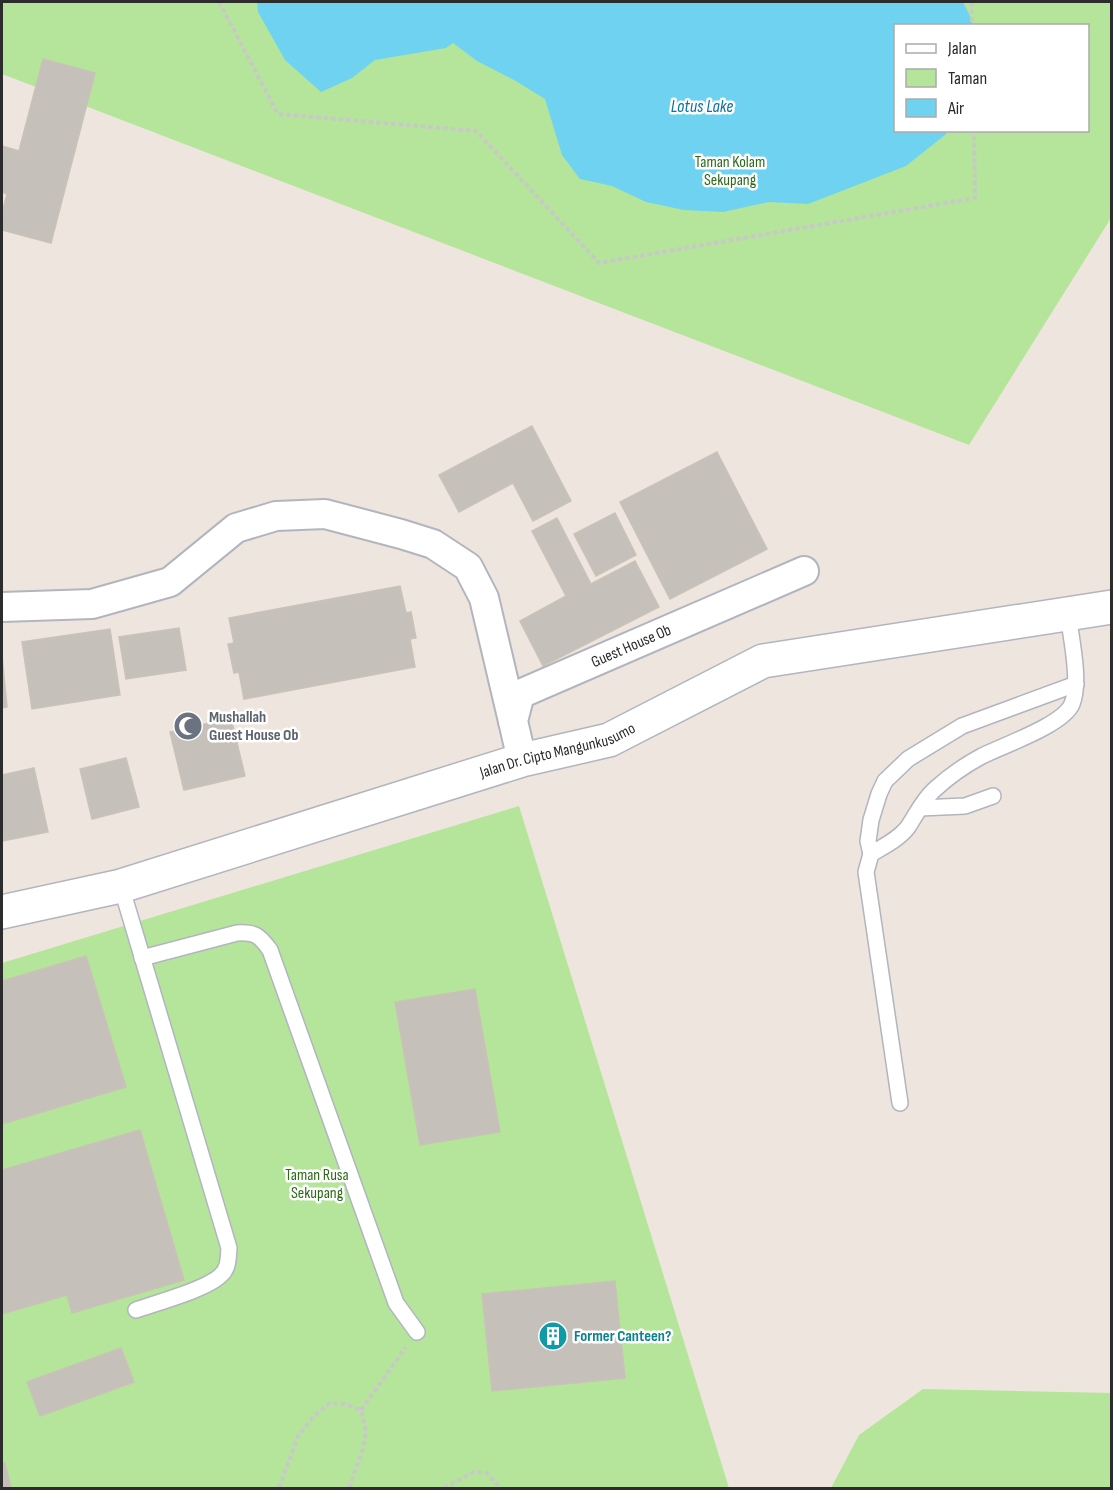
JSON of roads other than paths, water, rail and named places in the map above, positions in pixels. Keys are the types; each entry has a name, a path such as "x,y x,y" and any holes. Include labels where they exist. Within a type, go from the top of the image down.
{"street":[{"path":"2,607 92,604 170,582 236,528 276,516 325,514 401,534 433,544 468,567 484,598 522,760"},
{"name":"Guest House Ob","path":"513,720 520,694 804,571"},
{"name":"Jalan Dr. Cipto Mangunkusumo","path":"2,912 120,886 522,760 609,740 763,661 1112,607"}],"lane":[{"path":"871,854 894,840 906,829 933,790 982,756 1050,724 1065,714 1072,704 1076,684 1068,614"},
{"path":"900,1103 866,872 871,854 868,841 871,820 879,794 885,781 908,759 962,726 1076,684"},
{"path":"920,808 965,806 993,796"},
{"path":"120,886 229,1248 228,1264 222,1275 205,1286 136,1310"},
{"path":"142,958 237,933 251,932 270,950 396,1303 417,1332"}],"water":[{"name":"Lotus Lake","path":"257,2 963,2 972,24 894,24 894,132 947,132 906,166 808,204 769,202 723,212 684,210 646,202 612,186 580,179 562,155 545,99 477,61 453,43 446,48 375,60 352,78 321,92 285,60 258,12"}],"place":[{"name":"Mushallah Guest House Ob","path":"188,726"},
{"name":"Former Canteen?","path":"553,1336"}],"park label":[{"name":"Taman Kolam Sekupang","path":"730,171"},
{"name":"Taman Rusa Sekupang","path":"317,1184"}]}
